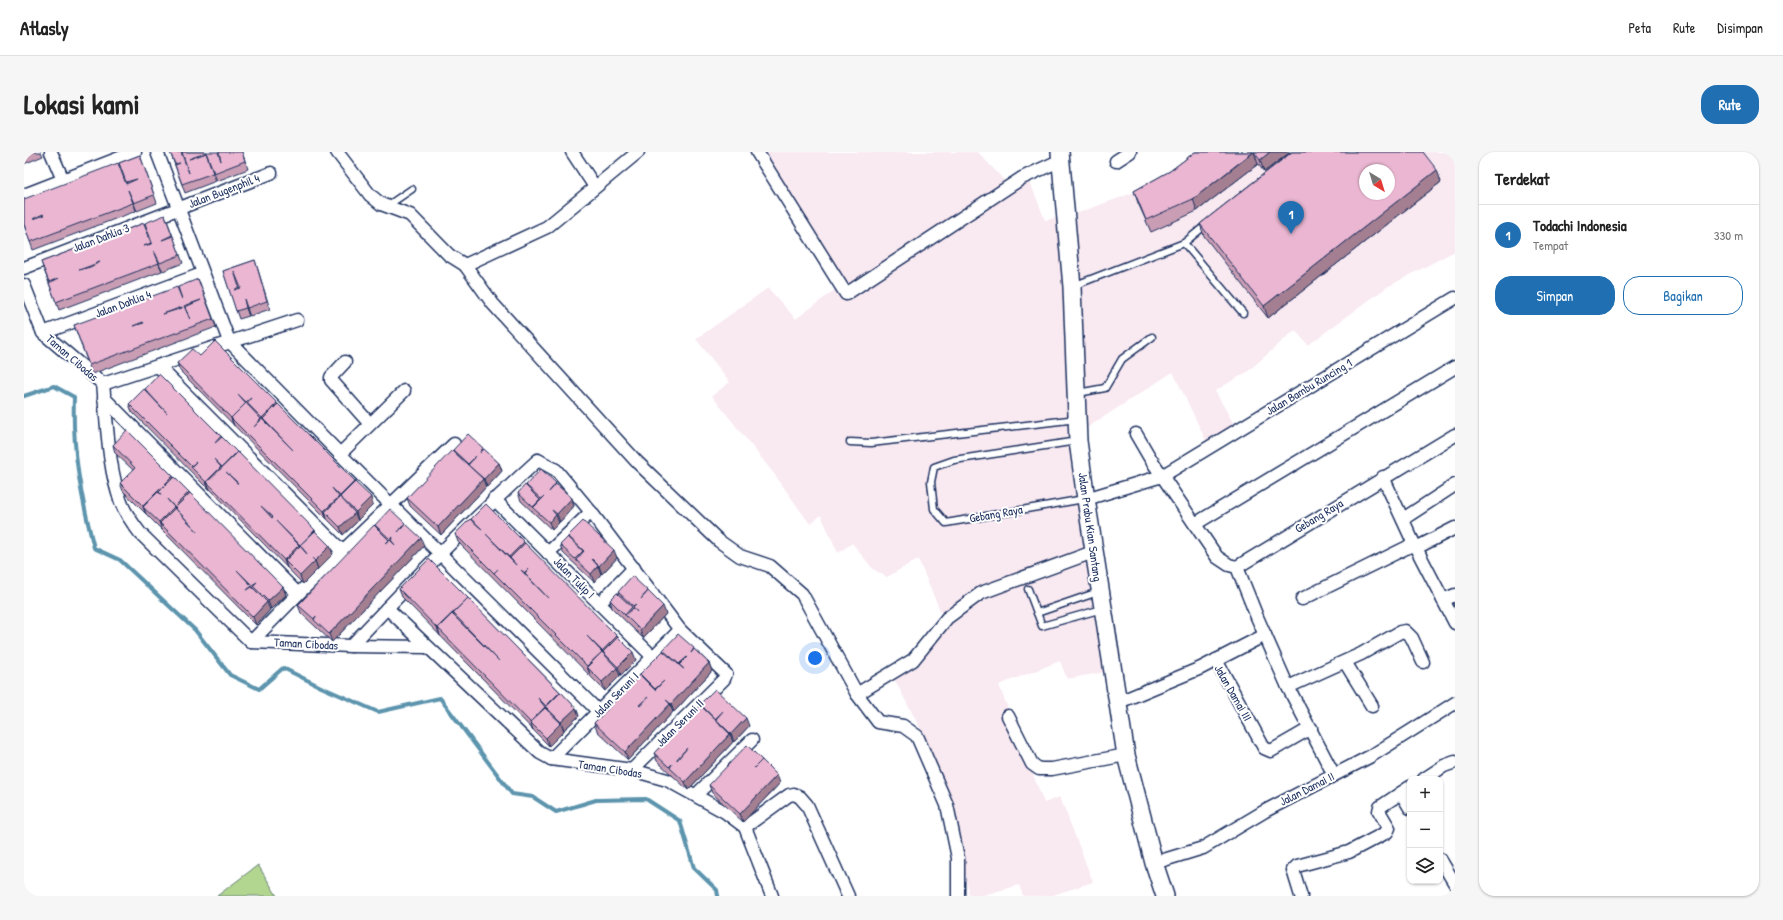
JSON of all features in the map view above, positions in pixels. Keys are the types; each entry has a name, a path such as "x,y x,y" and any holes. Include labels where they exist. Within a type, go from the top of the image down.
{"main road":[{"name":"Jalan Prabu Kian Santang","path":"1061,156 1072,286 1078,441 1093,552 1119,702 1126,755 1154,863 1165,896"}],"street":[{"path":"51,152 63,180"},
{"path":"157,152 202,274 229,341 340,454 599,712"},
{"path":"337,152 370,195 381,204 410,214 449,255 465,265 493,304 637,462 719,541 740,556 770,566 802,594 857,694 878,722 903,726 916,736 947,805 958,858 958,896"},
{"path":"572,152 595,187"},
{"path":"465,265 547,227 638,152"},
{"path":"757,152 846,294 1022,178 1061,156"},
{"path":"1116,160 1130,152"},
{"path":"24,195 131,153"},
{"name":"Jalan Bugenphil 4","path":"178,209 271,173"},
{"name":"Jalan Dahlia 3","path":"24,268 178,209"},
{"name":"Jalan Dahlia 4","path":"43,333 202,274"},
{"name":"Taman Cibodas","path":"24,285 43,333 102,384 114,478 121,503 130,519 140,533 251,642 426,647 540,753 551,759 632,770 667,780 725,812 745,827"},
{"name":"Jalan Bambu Runcing 1","path":"1162,476 1455,298"},
{"path":"102,384 229,341 297,320"},
{"path":"345,362 331,377 331,380 370,424"},
{"path":"158,366 342,551"},
{"path":"1195,524 1455,367"},
{"path":"340,454 404,391"},
{"path":"104,398 298,594"},
{"path":"1136,434 1162,476 1217,557 1230,565 1237,566 1288,687 1311,728 1334,775"},
{"name":"Gebang Raya","path":"1237,566 1382,477 1455,435"},
{"path":"251,642 342,551 454,444"},
{"path":"351,646 386,608 494,499 538,460 556,470 592,512 680,630"},
{"name":"Gebang Raya","path":"1086,499 1162,476"},
{"path":"1382,477 1455,624"},
{"path":"1403,519 1455,485"},
{"name":"Jalan Tulip I","path":"494,499 653,657"},
{"path":"548,553 592,512"},
{"path":"1302,599 1455,528"},
{"path":"857,694 913,660 947,618 981,594 1093,552"},
{"path":"599,604 634,568"},
{"path":"1443,600 1455,595"},
{"path":"386,608 426,647"},
{"name":"Jalan Seruni I","path":"551,759 680,630"},
{"name":"Jalan Seruni II","path":"632,770 724,679 726,674 680,630"},
{"path":"1288,687 1345,662 1400,632 1405,631 1412,638 1423,662"},
{"path":"1216,660 1265,635"},
{"name":"Jalan Damai III","path":"1119,702 1216,660 1264,748 1271,751 1311,728"},
{"path":"1345,662 1372,706"},
{"name":"Jalan Damai II","path":"1154,863 1203,848 1265,811 1371,756 1455,703"},
{"path":"1008,716 1032,764 1039,769 1052,769 1126,755"},
{"path":"696,795 752,740"},
{"path":"1429,776 1444,766 1455,762"},
{"path":"1301,896 1293,870 1297,866 1349,852 1387,832 1389,828 1379,811 1380,807 1405,790"},
{"path":"772,896 745,827 789,795 794,794 800,797 807,805 848,896"},
{"path":"1443,864 1455,884"}],"lane":[{"path":"387,206 412,189"},
{"path":"1072,286 1184,243 1214,219"},
{"path":"1184,243 1243,313"},
{"path":"1076,394 1105,388 1122,359 1152,337"},
{"path":"850,442 871,443 1077,418"},
{"name":"Gebang Raya","path":"1078,441 954,460 934,467 931,482 934,509 946,523 1086,499"},
{"path":"1028,588 1042,626 1102,609"},
{"path":"1038,613 1099,592"}],"shaded area":[{"path":"754,152 978,152 1011,188 1028,177 1045,220 1078,213 1168,180 1207,152 1455,152 1455,251 1387,287 1308,345 1295,330 1247,372 1215,391 1239,433 1211,451 1173,372 1085,429 1120,669 1067,679 1060,661 999,685 1044,803 1060,797 1093,882 1050,896 1023,896 1019,885 980,896 969,896 953,804 927,741 890,671 923,649 941,613 918,559 887,577 873,569 852,543 838,553 821,515 810,524 775,475 712,396 730,382 696,339 768,288 796,319 836,289"}],"green space":[{"path":"258,865 277,896 217,896"}],"building":[{"path":"170,152 181,152 189,173 182,152 205,152 213,173 182,184 175,165 180,163 175,164"},
{"path":"206,152 218,152 221,161 219,152 242,152 245,161 214,173"},
{"path":"1195,152 1253,152 1193,199 1146,220 1134,191 1170,171"},
{"path":"1254,152 1270,152 1260,160"},
{"path":"1292,152 1423,152 1437,170 1264,306 1200,224"},
{"path":"140,155 154,195 134,203 128,190 133,203 30,242 24,224 24,199 118,163 126,184 137,179 126,182 119,163"},
{"path":"165,215 172,235 162,240 173,236 180,255 160,263 154,251 159,263 56,302 49,283 59,278 49,282 41,262 144,223 151,243 144,246 151,244 152,243 145,223","holes":["100,262 90,267 79,270"]},
{"path":"255,260 267,301 247,308 244,299 246,308 236,311 223,271","holes":["234,271 241,288 234,290 239,287"]},
{"path":"198,279 213,319 89,365 74,325 177,287 182,299 178,287","holes":["201,300 185,307 190,319 184,306"]},
{"path":"215,341 277,403 262,418 247,403 251,398 246,402 238,394 246,403 231,418 177,363 192,349 200,356"},
{"path":"159,374 221,436 215,443 222,437 237,452 222,467 214,459 221,467 206,482 191,467 196,462 191,466 129,404 144,389 167,413 145,389"},
{"path":"246,403 261,419 254,427 262,419 293,450 263,419 278,404 355,481 340,496 332,488 339,497 324,511 231,418"},
{"path":"127,430 173,476 143,506 120,483 135,468 113,445"},
{"path":"468,434 483,448 480,453 484,449 499,463 484,479 468,465 476,456 468,464 453,450"},
{"path":"452,450 483,479 438,527 407,498"},
{"path":"238,452 315,530 300,545 276,521 299,545 284,560 207,482","holes":["261,506 273,517 272,518"]},
{"path":"541,469 556,483 549,492 556,484 572,498 557,514 552,510 556,515 549,522 533,508 544,497 541,499 526,485"},
{"path":"174,477 189,492 159,522 143,507 158,492 162,495 159,492"},
{"path":"355,482 371,497 356,512 340,497"},
{"path":"525,485 540,500 533,507 518,493"},
{"path":"190,493 283,587 268,601 253,586 257,582 252,585 237,570 252,586 247,590 252,587 267,602 253,617 160,523"},
{"path":"340,497 355,513 340,527 325,512"},
{"path":"486,504 524,542 509,557 486,534 509,558 517,566 510,558 525,543 617,636 602,651 587,636 602,652 587,666 455,534 470,519 482,529 471,519"},
{"path":"390,509 405,523 398,532 406,524 421,538 329,634 314,620 316,616 314,619 298,605 374,525 389,540 386,543 390,540 395,545 391,540 393,537 390,539 375,525"},
{"path":"583,521 614,550 599,566 592,559 598,566 591,574 576,560 584,551 568,536"},
{"path":"315,531 330,546 300,576 285,561 300,546 307,554 300,545"},
{"path":"568,537 583,551 575,559 560,545"},
{"path":"429,559 468,598 437,628 399,589"},
{"path":"632,576 663,606 640,630 625,615 633,608 637,612 633,607 636,604 633,606 618,592"},
{"path":"617,593 632,607 625,615 610,600"},
{"path":"468,598 560,692 546,706 538,698 545,707 530,722 438,628 452,614 499,661 453,613"},
{"path":"678,634 694,648 691,653 694,649 709,663 671,704 666,700 670,704 625,752 594,723 640,675 655,690 664,681 655,689 640,674 663,651 679,665 687,657 679,664 663,650"},
{"path":"618,637 633,652 618,667 603,652"},
{"path":"602,652 617,668 602,682 587,667"},
{"path":"715,689 746,718 731,734 716,719 723,711 715,719 700,704"},
{"path":"561,692 576,708 561,722 546,707"},
{"path":"700,705 730,734 685,782 670,768 672,764 669,767 654,753"},
{"path":"545,708 561,723 546,738 530,722"},
{"path":"747,745 777,775 740,814 709,785"}],"waterway":[{"path":"24,396 54,386 74,397 74,436 78,473 94,548 120,560 195,630 230,675 259,689 283,668 321,687 378,712 440,698 512,794 533,797 556,812 596,800 646,799 680,821 694,868 717,890 718,896"}],"place":[{"name":"Todachi Indonesia","path":"1291,234"}]}
